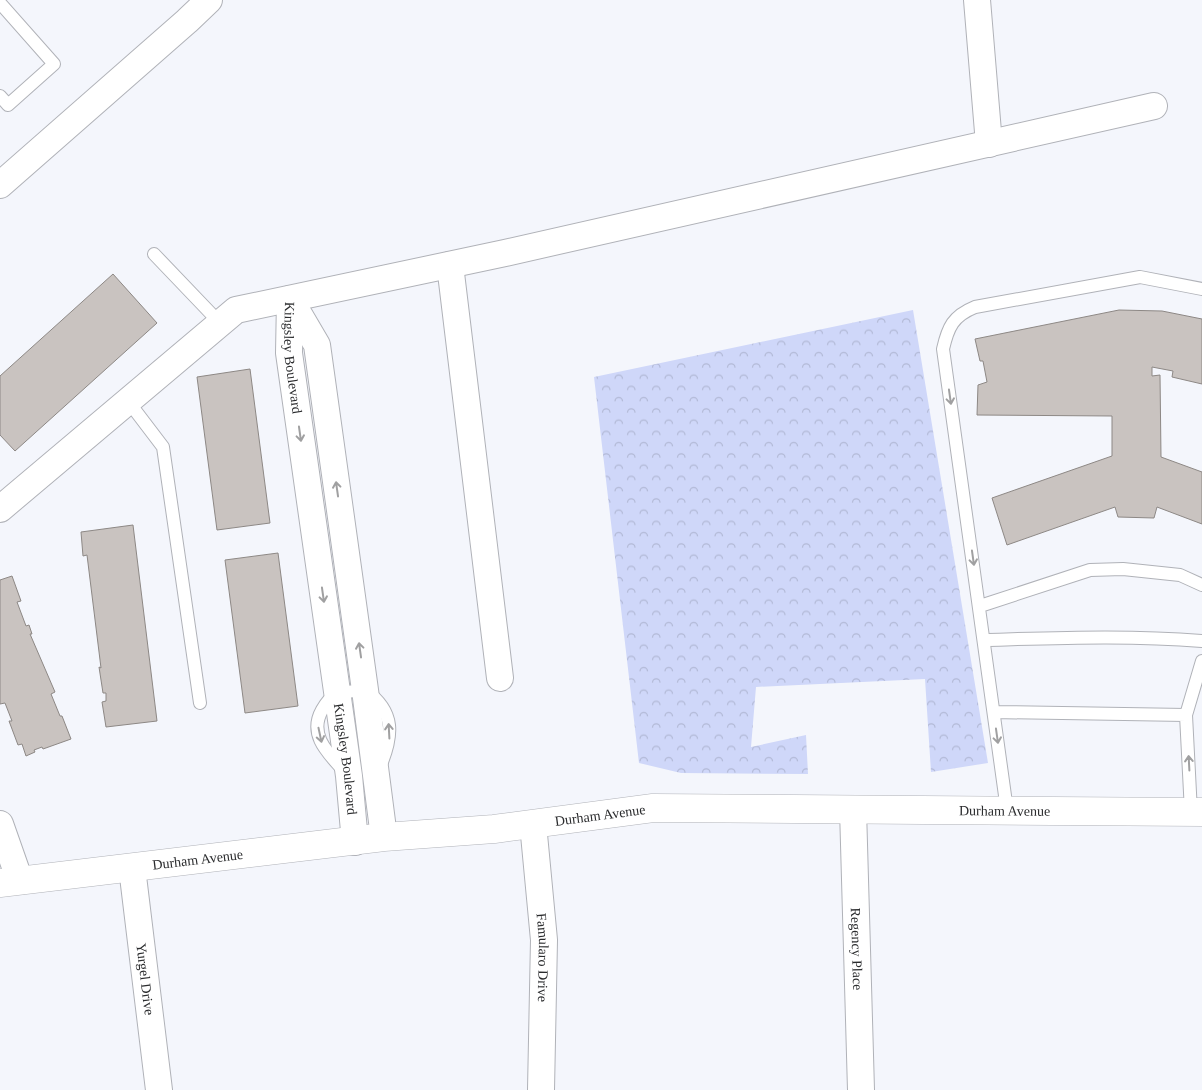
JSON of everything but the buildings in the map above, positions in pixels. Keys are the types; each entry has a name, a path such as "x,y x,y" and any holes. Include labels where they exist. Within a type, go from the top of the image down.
{"main road":[{"name":"Durham Avenue","path":"10,882 384,838 494,829 653,808 1197,812"}],"street":[{"path":"0,185 187,22 209,0"},
{"path":"977,0 989,144"},
{"path":"0,509 236,310 450,265 1154,106"},
{"path":"450,265 500,678"},
{"name":"Kingsley Boulevard","path":"290,299 317,345 366,690 384,838"},
{"name":"Kingsley Boulevard","path":"290,299 289,352 349,776 355,842"},
{"name":"Regency Place","path":"852,809 861,1090"},
{"path":"0,824 10,882"},
{"name":"Famularo Drive","path":"533,824 544,940 540,1090"},
{"name":"Yurgel Drive","path":"132,868 159,1090"}],"lane":[{"path":"0,4 54,64 8,105 0,96"},
{"path":"154,254 220,323"},
{"path":"1007,810 944,349 947,332 962,312 975,307 1140,277 1202,288"},
{"path":"128,401 163,447 200,703"},
{"path":"980,606 1090,570 1124,569 1180,575 1202,584"},
{"path":"984,640 1166,638 1202,641"},
{"path":"1197,812 1186,715 1202,661"},
{"path":"337,694 366,690"},
{"path":"994,712 1186,715"}],"green space":[{"path":"913,310 988,763 931,772 925,679 756,687 751,747 806,735 808,774 681,773 639,763 594,377"}]}
